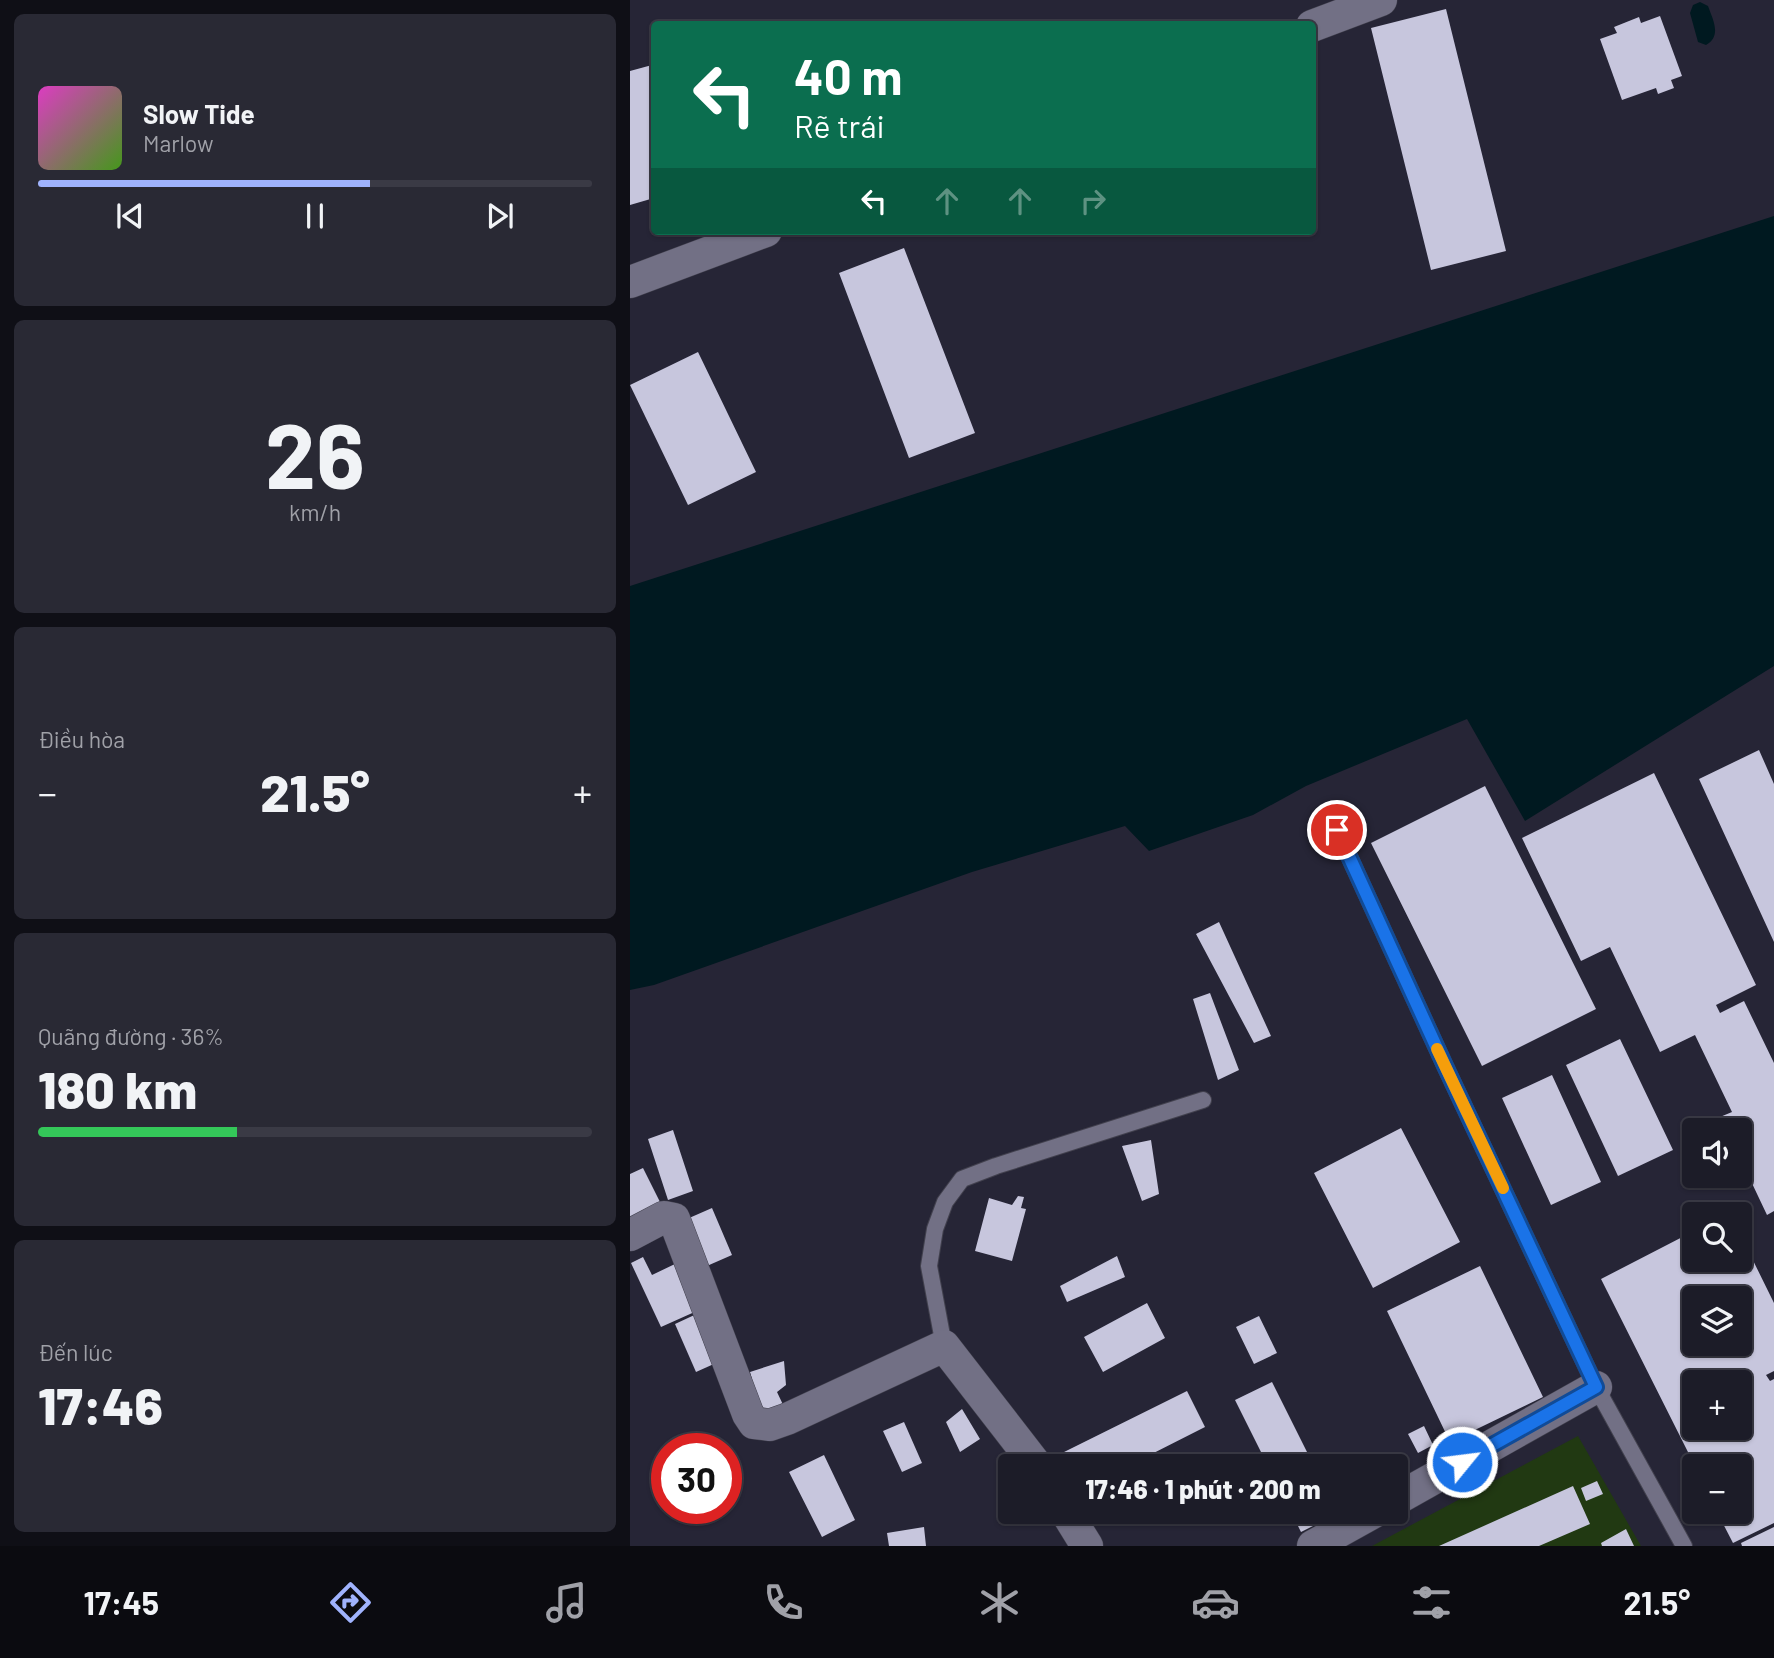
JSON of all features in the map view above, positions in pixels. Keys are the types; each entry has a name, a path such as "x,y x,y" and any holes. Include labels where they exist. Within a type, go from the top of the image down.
{"street":[{"path":"1316,24 1381,0"},
{"path":"630,282 755,235"},
{"path":"630,1235 664,1217 674,1219 748,1414 754,1423 761,1426 787,1419 944,1346 1028,1454"},
{"path":"1408,1493 1596,1387"},
{"path":"1073,1524 1087,1546"},
{"path":"1314,1546 1353,1524"}],"lane":[{"path":"1337,830 1596,1387 1684,1546"},
{"path":"944,1346 929,1266 938,1220 945,1202 962,1179 1203,1100"}],"green space":[{"path":"1578,1436 1641,1546 1372,1546"}],"water":[{"path":"1700,2 1708,6 1715,27 1714,37 1706,45 1698,42 1690,13 1693,5"},
{"path":"1774,216 1774,666 1525,821 1467,719 1306,786 1253,815 1149,851 1125,826 972,872 654,985 630,990 630,586"}],"building":[{"path":"1446,9 1506,251 1431,270 1371,28"},
{"path":"1660,16 1682,76 1671,80 1674,88 1658,94 1656,88 1622,100 1600,39 1617,33 1614,27 1639,17 1641,23"},
{"path":"651,65 651,199 630,205 630,71"},
{"path":"904,248 975,433 909,458 839,273"},
{"path":"698,352 756,472 688,505 630,385"},
{"path":"1759,750 1774,784 1774,942 1699,779"},
{"path":"1654,773 1756,985 1716,1005 1720,1013 1744,1001 1774,1063 1774,1211 1767,1215 1752,1183 1752,1118 1720,1118 1732,1112 1695,1035 1660,1052 1610,947 1581,961 1522,838"},
{"path":"1485,786 1596,1009 1482,1066 1371,843"},
{"path":"1219,922 1271,1036 1254,1043 1196,934"},
{"path":"1210,993 1239,1070 1218,1080 1193,999"},
{"path":"1620,1039 1673,1150 1618,1176 1566,1065"},
{"path":"1552,1075 1601,1182 1551,1205 1502,1098"},
{"path":"1401,1128 1460,1242 1373,1288 1314,1173"},
{"path":"673,1130 693,1191 668,1200 648,1139"},
{"path":"1151,1140 1159,1194 1142,1201 1122,1146"},
{"path":"643,1168 666,1214 630,1233 630,1174"},
{"path":"1018,1196 1024,1197 1021,1208 1026,1209 1012,1261 975,1251 989,1198 1012,1205"},
{"path":"712,1208 732,1255 700,1269 680,1222"},
{"path":"1682,1237 1682,1272 1752,1272 1752,1258 1774,1303 1774,1371 1766,1375 1770,1381 1774,1379 1774,1523 1733,1543 1723,1524 1752,1524 1752,1454 1689,1454 1601,1279"},
{"path":"1117,1256 1125,1277 1067,1302 1060,1286"},
{"path":"643,1257 652,1275 677,1263 699,1310 661,1327 631,1263"},
{"path":"1480,1266 1543,1397 1450,1442 1387,1311"},
{"path":"1147,1303 1165,1338 1103,1372 1084,1337"},
{"path":"703,1311 725,1359 696,1372 675,1324"},
{"path":"1259,1316 1277,1353 1254,1364 1236,1327"},
{"path":"784,1361 786,1385 777,1392 786,1411 768,1418 756,1394 750,1372"},
{"path":"1272,1382 1308,1454 1262,1454 1235,1400"},
{"path":"1187,1391 1205,1427 1152,1454 1060,1454"},
{"path":"962,1409 980,1439 960,1452 946,1422"},
{"path":"904,1422 922,1463 902,1472 883,1431"},
{"path":"1424,1426 1433,1445 1418,1453 1408,1434"},
{"path":"824,1455 855,1520 822,1537 789,1472"},
{"path":"1597,1481 1603,1494 1586,1501 1581,1488"},
{"path":"1573,1486 1590,1524 1539,1546 1439,1546"},
{"path":"1297,1524 1317,1524 1301,1532"},
{"path":"924,1527 926,1546 889,1546 887,1533"},
{"path":"1774,1527 1774,1546 1742,1546 1741,1543"},
{"path":"1626,1529 1634,1546 1602,1546 1601,1543"}],"slow traffic":[{"path":"1437,1049 1503,1188"}],"route":[{"path":"1337,830 1596,1387 1462,1462"}]}
